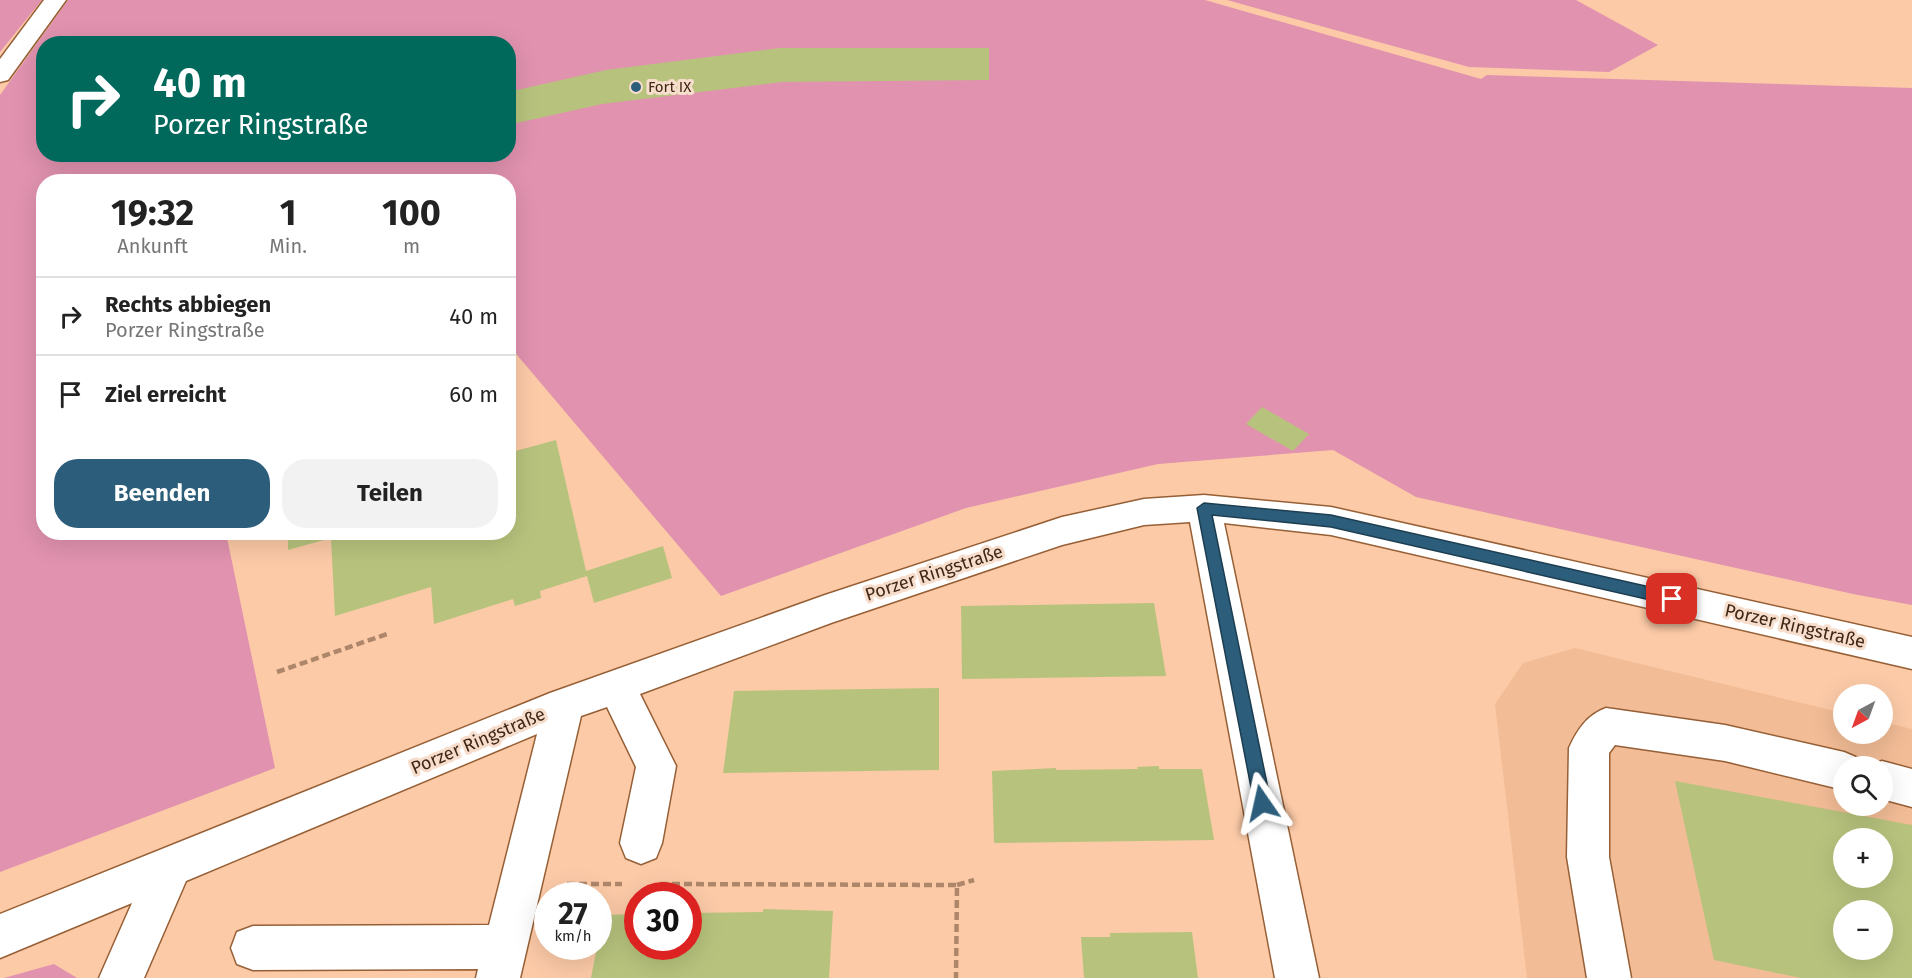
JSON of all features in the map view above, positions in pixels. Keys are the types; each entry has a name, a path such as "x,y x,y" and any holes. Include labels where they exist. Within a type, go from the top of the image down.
{"street":[{"path":"0,75 55,0"},
{"path":"1204,508 1297,978"},
{"name":"Porzer Ringstraße","path":"0,936 564,705 825,610 1062,531 1144,512 1204,508 1331,521 1912,653"},
{"path":"616,686 656,766 641,843"},
{"path":"253,948 502,963 564,705"},
{"path":"1609,978 1588,856 1589,748 1606,726 1725,743 1833,768"},
{"path":"1893,783 1912,788"},
{"path":"121,978 170,868"}],"path":[{"path":"277,672 390,633"},
{"path":"702,884 957,885 974,880"},
{"path":"521,884 624,884"},
{"path":"956,978 957,885"}],"shaded area":[{"path":"0,0 42,0 0,52"},
{"path":"68,0 1205,0 1481,79 1487,75 1912,88 1912,605 1853,594 1416,497 1333,450 1158,464 966,508 721,596 516,354 516,174 36,174 36,540 227,540 275,768 0,872 0,95 36,45 36,162 516,162 516,36 42,36"},
{"path":"1227,0 1576,0 1658,45 1609,72 1469,67"},
{"path":"1575,648 1833,711 1833,744 1893,744 1893,724 1912,729 1912,978 1527,978 1495,704 1523,663"},
{"path":"54,964 77,978 4,978"}],"building":[{"name":"Fort IX","path":"780,48 989,48 989,80 782,82 602,104 516,123 516,90 606,70"},
{"path":"1262,407 1309,434 1293,451 1246,424"},
{"path":"556,440 586,571 663,546 672,578 594,603 587,576 540,591 541,598 515,606 513,599 434,624 431,587 335,616 331,540 516,540 516,451"},
{"path":"288,540 324,540 288,550"},
{"path":"1154,603 1166,676 962,679 961,606"},
{"path":"939,688 939,770 723,773 734,691"},
{"path":"1159,766 1159,769 1202,769 1214,840 994,843 992,771 1056,768 1056,770 1138,769 1137,767"},
{"path":"1675,781 1833,810 1833,816 1864,816 1912,825 1912,978 1801,978 1714,960"},
{"path":"763,909 833,911 829,978 591,978 594,960 612,960 612,915 624,914 624,960 702,960 702,913 763,912"},
{"path":"1192,932 1198,978 1084,978 1081,937 1110,937 1110,933"}],"place":[{"name":"Fort IX","path":"636,87"}],"route":[{"path":"1262,803 1204,508 1331,521 1672,599"}]}
